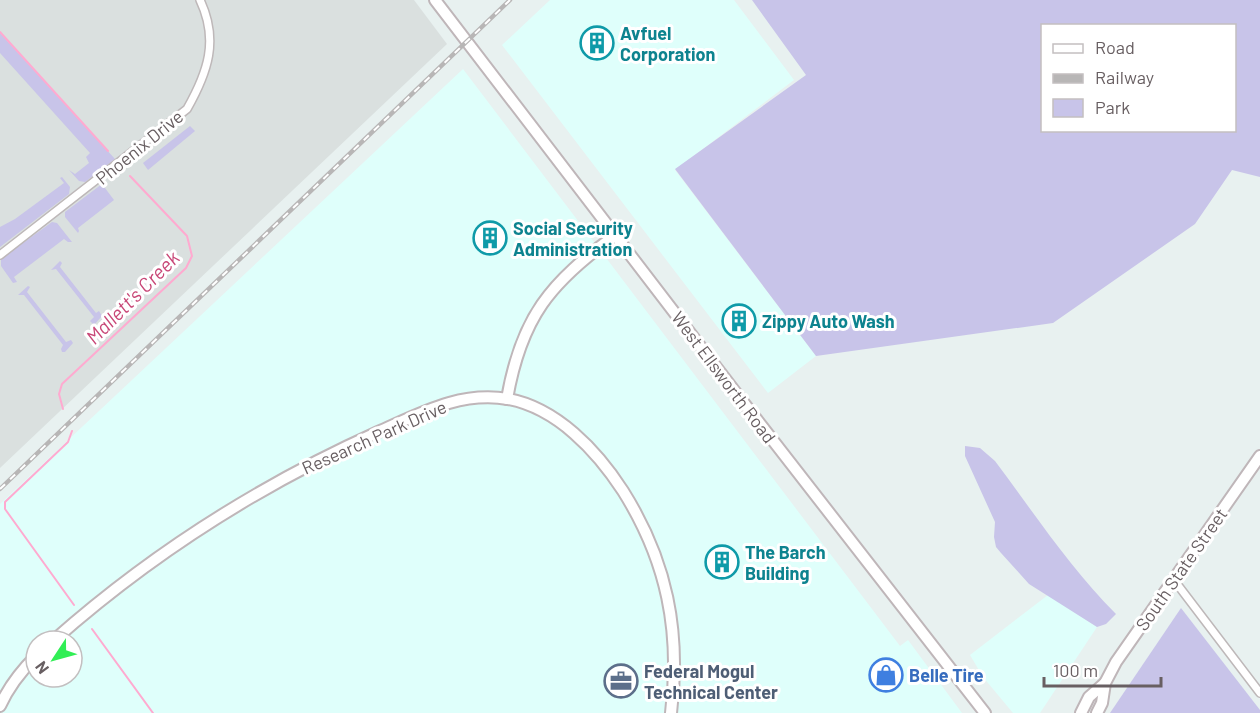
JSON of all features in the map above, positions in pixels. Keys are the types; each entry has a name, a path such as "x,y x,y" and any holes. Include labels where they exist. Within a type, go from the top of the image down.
{"main road":[{"name":"West Ellsworth Road","path":"435,0 730,386 987,712"},
{"path":"507,399 517,354 530,320 544,300 575,267 616,235"},
{"name":"Research Park Drive","path":"68,629 150,563 274,483 340,449 450,402 482,397 507,399 530,404 580,439 617,482 638,517 659,562 668,595 675,661 671,713"},
{"name":"South State Street","path":"1097,713 1102,703 1105,683 1116,662 1260,456"},
{"path":"0,706 9,687 24,668"},
{"name":"South State Street","path":"1081,713 1089,697 1105,683"}],"street":[{"name":"Phoenix Drive","path":"0,255 188,109 207,68 210,52 210,32 200,0"},
{"path":"1173,580 1260,693"}],"shaded area":[{"path":"0,0 414,0 447,44 0,468"},
{"path":"550,0 734,0 794,80 675,170 816,356 768,393 502,45"},
{"path":"463,69 900,646 908,640 962,713 0,713 0,504"},
{"path":"1048,595 1097,627 1040,713 1013,713 983,677 970,655"}],"green space":[{"path":"752,0 1260,0 1260,177 1232,170 1195,224 1053,323 816,356 675,169 806,75"},
{"path":"0,33 115,159 85,182 79,181 69,170 75,174 89,163 86,157 90,153 0,53"},
{"path":"190,126 195,131 148,170 143,163"},
{"path":"62,177 70,187 69,194 0,247 0,227 15,219 64,183 60,178"},
{"path":"102,184 114,200 78,228 78,233 65,217 65,212"},
{"path":"52,222 57,223 72,242 64,239 14,277 17,282 13,283 1,266 1,259"},
{"path":"60,261 62,263 60,267 96,313 99,311 102,316 94,325 90,321 94,317 56,269 51,270"},
{"path":"28,286 30,287 27,292 66,342 71,340 73,343 65,352 61,349 63,345 24,295 18,295"},
{"path":"965,446 980,448 995,461 1068,559 1116,614 1106,624 1097,627 1029,584 996,547 995,522 965,456"},
{"path":"1181,608 1260,710 1260,713 1110,713"}],"waterway":[{"name":"Mallett's Creek","path":"0,32 108,151"},
{"name":"Mallett's Creek","path":"63,409 59,394 62,384 186,268 192,256 187,236 130,176"},
{"name":"Mallett's Creek","path":"72,431 68,442 5,502 5,509 74,605"},
{"name":"Mallett's Creek","path":"92,629 153,713"}],"railway":[{"path":"0,489 510,0"}],"place":[{"name":"Avfuel Corporation","path":"597,43"},
{"name":"Social Security Administration","path":"490,238"},
{"name":"Zippy Auto Wash","path":"739,321"},
{"name":"The Barch Building","path":"722,562"},
{"name":"Belle Tire","path":"886,675"},
{"name":"Federal Mogul Technical Center","path":"621,681"}]}
